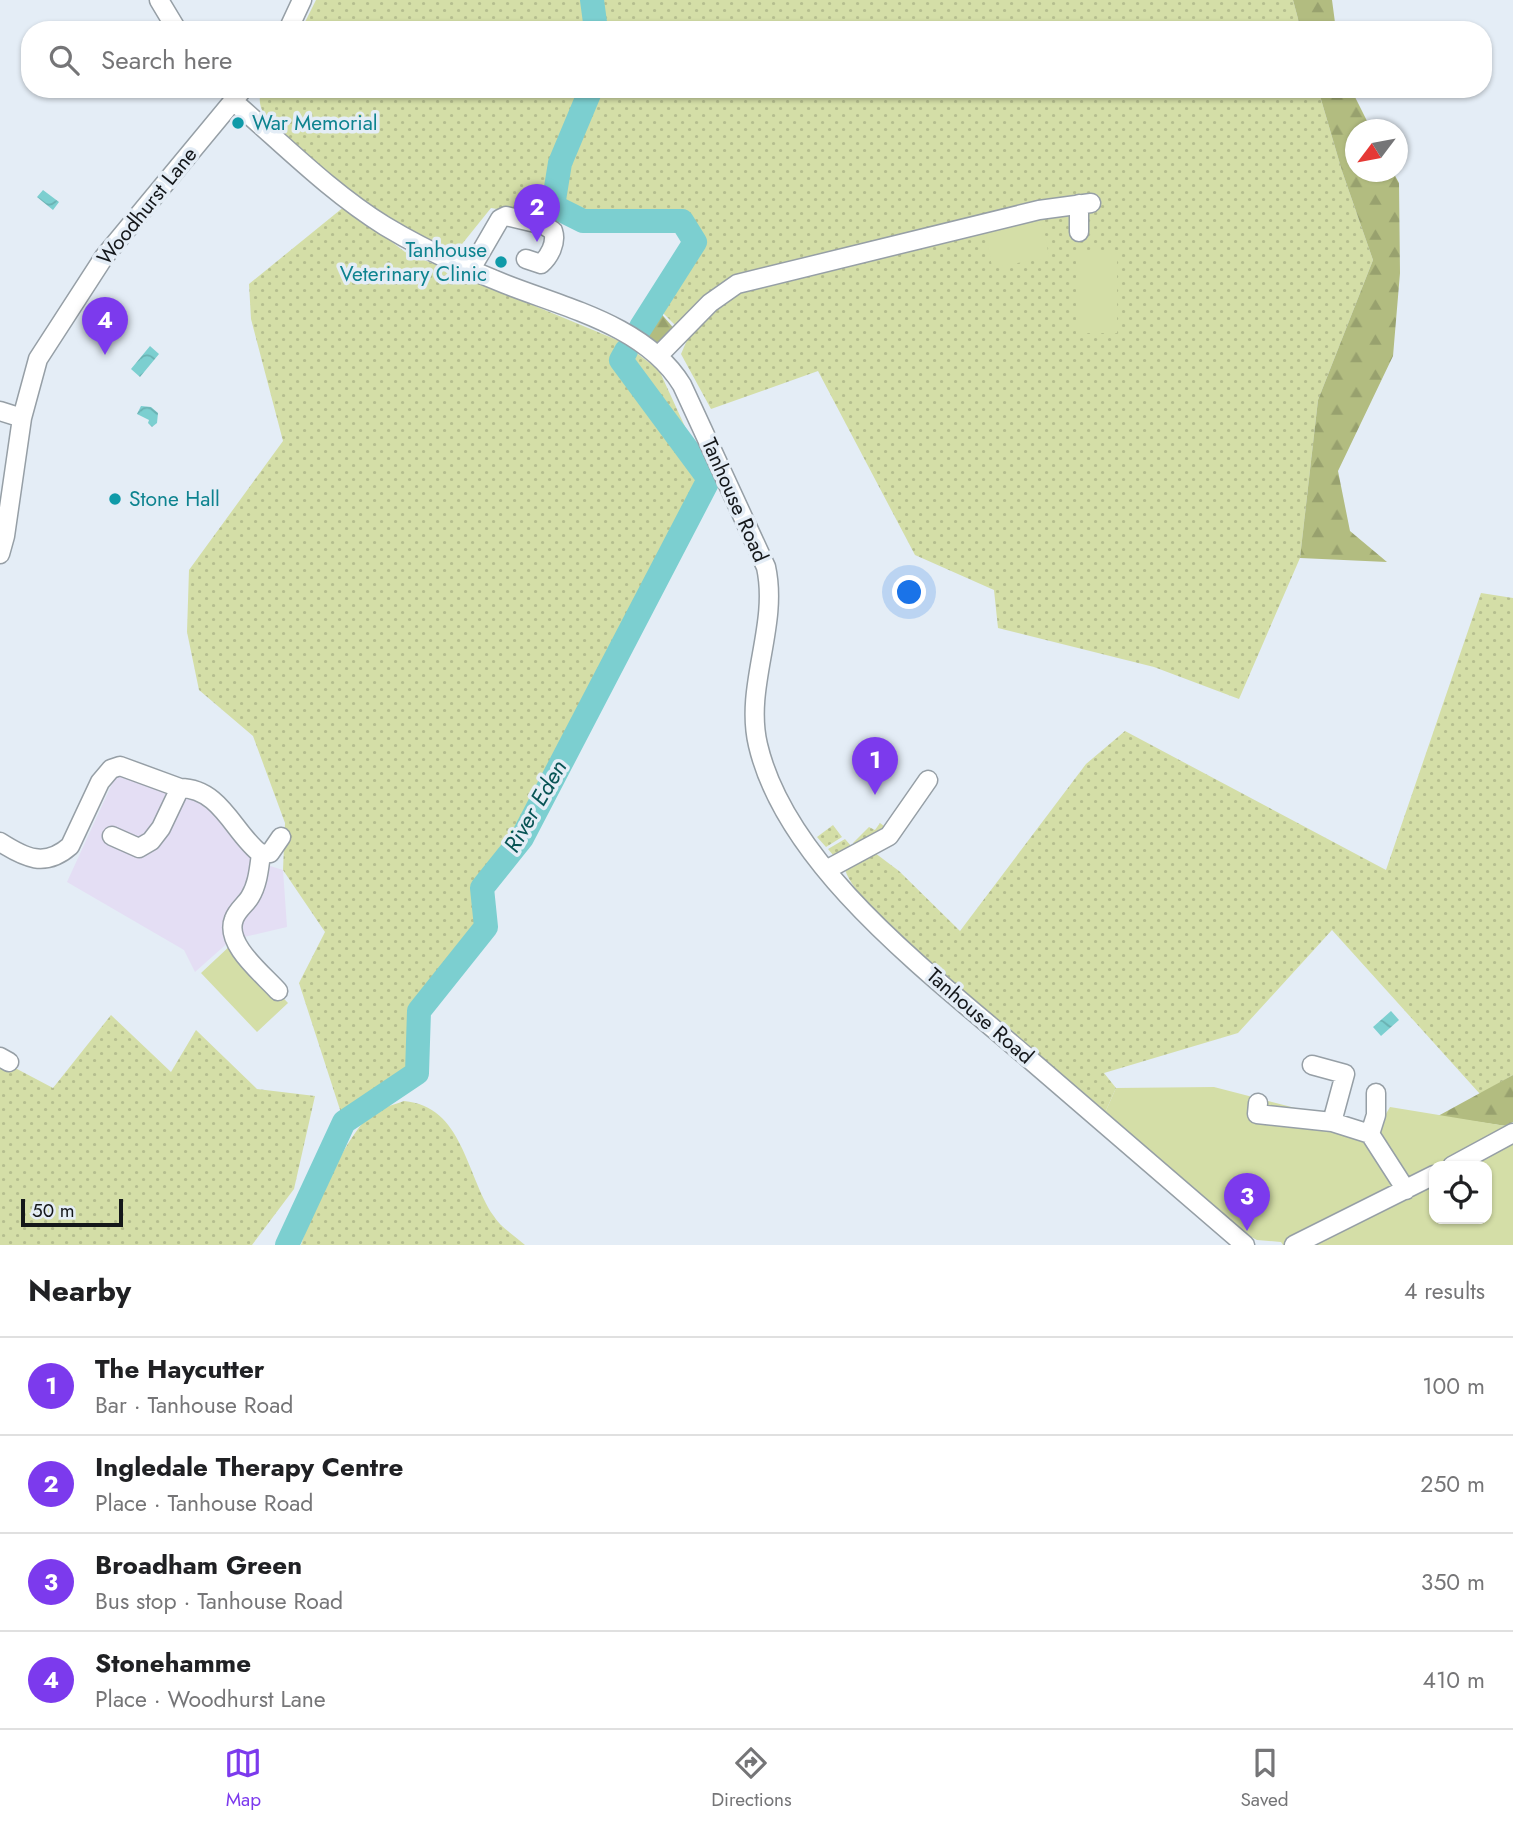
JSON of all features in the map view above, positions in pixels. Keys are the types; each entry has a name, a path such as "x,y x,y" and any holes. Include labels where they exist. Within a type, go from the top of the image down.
{"street":[{"path":"159,0 172,21"},
{"path":"292,21 302,0"},
{"name":"Woodhurst Lane","path":"0,554 22,418 38,359 104,257 233,98"},
{"name":"Tanhouse Road","path":"242,98 365,212 406,237 471,269 580,312 642,343 659,355 682,385 766,567 769,595 754,720 758,745 786,812 826,870 908,954 1245,1245"},
{"path":"659,355 710,303 737,284 1001,219 1085,203 1079,232"},
{"path":"471,269 500,219 506,216 544,225 553,232 553,245 541,264 526,259"},
{"path":"0,411 22,418"},
{"path":"0,842 23,856 36,860 49,860 61,854 70,846 100,782 115,767 128,767 180,788 190,788 208,797 225,811 261,854"},
{"path":"826,870 889,836 928,780"},
{"path":"111,836 139,848 151,841 180,788"},
{"path":"261,854 270,853 281,837"},
{"path":"261,854 254,887 234,918 232,929 237,945 278,991"},
{"path":"1312,1065 1345,1074 1332,1122"},
{"path":"1370,1134 1376,1115 1376,1093"},
{"path":"1258,1103 1257,1114 1332,1122 1370,1134 1406,1190"},
{"path":"1462,1161 1511,1138"},
{"path":"1294,1245 1429,1178"}],"shaded area":[{"path":"117,773 190,790 244,838 254,861 283,870 287,927 231,940 195,972 184,950 67,882"}],"green space":[{"path":"316,0 1293,0 1299,21 306,21"},
{"path":"1293,0 1332,0 1335,21 1299,21"},
{"path":"260,98 1321,98 1345,182 1373,260 1318,400 1300,558 1239,699 1154,667 998,628 994,590 915,555 818,371 711,409 681,354 688,338 662,312 666,291 694,242 668,221 583,221 553,206 523,213 491,208 454,254 394,223 352,192 285,136 260,105"},
{"path":"1321,98 1356,98 1366,119 1345,119 1345,180"},
{"path":"1346,182 1399,183 1400,273 1393,356 1338,471 1350,531 1387,562 1300,558 1318,400 1373,260"},
{"path":"345,206 405,252 622,342 659,370 709,479 522,838 482,888 486,927 419,1011 417,1073 344,1122 299,983 325,932 283,870 285,823 253,736 199,690 187,632 189,570 283,441 251,319 249,284"},
{"path":"1042,217 1049,258 992,267 985,226"},
{"path":"1076,253 1117,253 1117,333 1076,333"},
{"path":"652,303 677,332 665,347 628,326"},
{"path":"1481,593 1513,598 1513,1075 1480,1094 1332,930 1238,1033 1104,1073 1116,1088 1104,1115 1004,1032 916,953 854,887 845,867 875,853 899,871 960,931 1086,764 1125,731 1386,870"},
{"path":"880,823 888,829 855,846 853,843 869,827 875,830"},
{"path":"833,825 842,837 826,847 817,837"},
{"path":"845,839 852,847 833,855 828,849"},
{"path":"232,944 288,1003 257,1032 201,973"},
{"path":"111,1015 171,1072 196,1030 257,1089 315,1096 294,1189 252,1245 0,1245 0,1060 53,1088"},
{"path":"1513,1075 1513,1122 1506,1126 1438,1116"},
{"path":"1214,1087 1377,1129 1390,1107 1506,1126 1513,1136 1513,1245 1283,1245 1281,1242 1257,1240 1240,1231 1104,1115 1116,1088"},
{"path":"404,1101 424,1106 439,1115 451,1129 493,1215 525,1245 301,1245 330,1177 359,1127 376,1111"}],"water":[{"path":"43,190 59,202 53,210 37,197"},
{"path":"150,346 159,354 140,377 131,369"},
{"path":"141,406 151,407 158,413 157,423 152,427 148,423 149,420 137,414"},
{"path":"1391,1011 1399,1020 1381,1036 1373,1027"}],"waterway":[{"name":"River Eden","path":"592,0 595,21"},
{"name":"River Eden","path":"587,98 560,163 553,206 583,221 682,221 695,242 641,327"},
{"name":"River Eden","path":"287,1245 344,1122 417,1073 419,1011 486,927 482,888 522,838 709,479 621,360 626,351"}],"place":[{"name":"War Memorial","path":"238,123"},
{"name":"Ingledale Therapy Centre","path":"537,242"},
{"name":"Tanhouse Veterinary Clinic","path":"501,262"},
{"name":"Stonehamme","path":"105,355"},
{"name":"Stone Hall","path":"115,499"},
{"name":"The Haycutter","path":"875,795"},
{"name":"Broadham Green","path":"1247,1231"}]}
